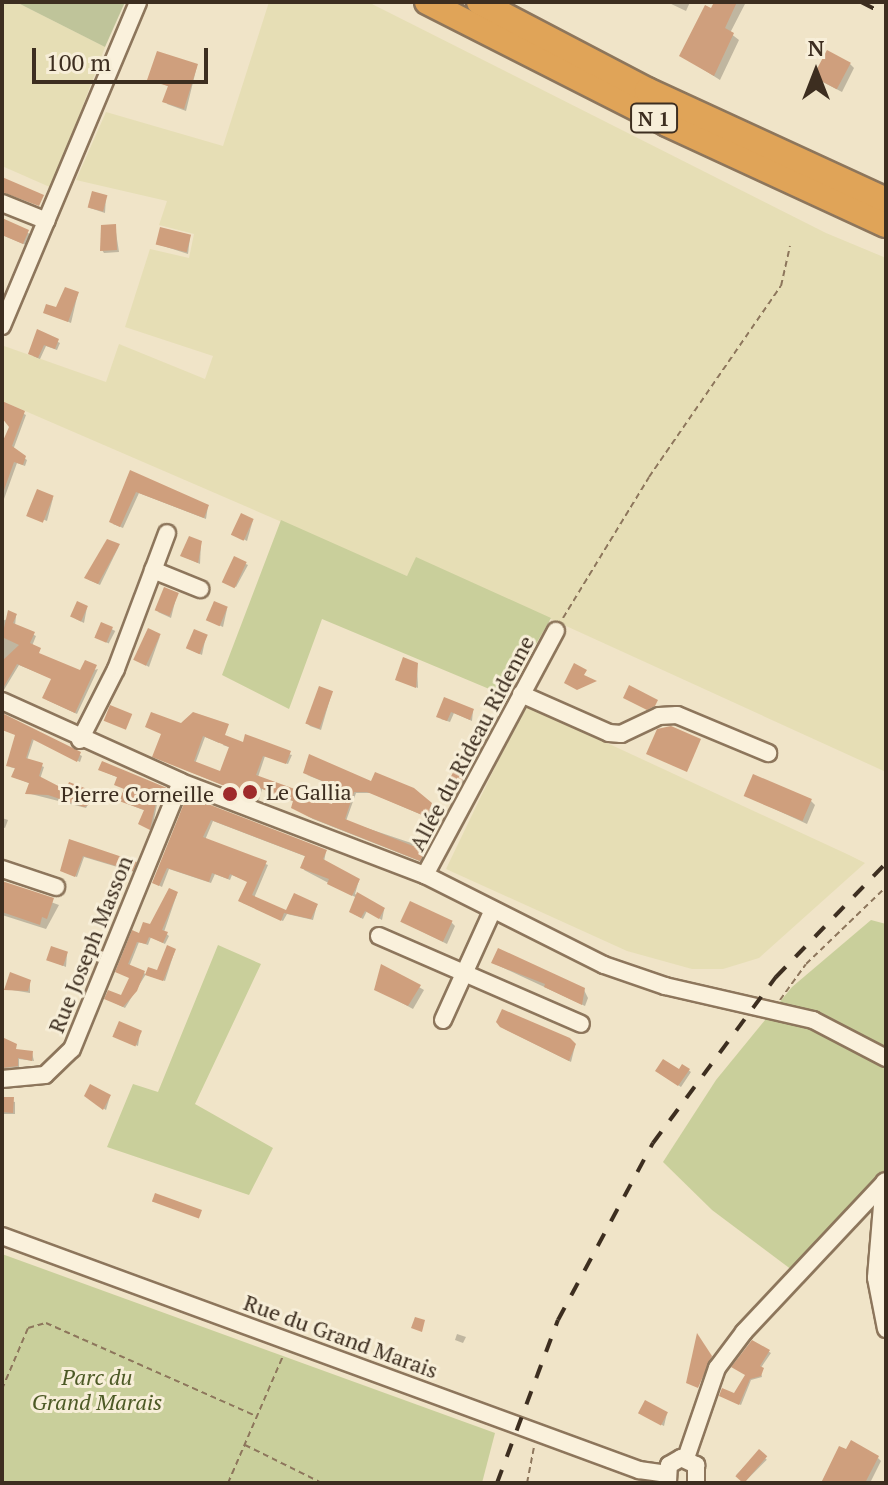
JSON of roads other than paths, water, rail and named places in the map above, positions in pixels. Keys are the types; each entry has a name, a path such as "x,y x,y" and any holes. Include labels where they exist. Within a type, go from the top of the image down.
{"highway":[{"name":"N 1","path":"427,2 667,124 886,225"},
{"name":"N 1","path":"479,2 647,90 886,200"}],"street":[{"path":"2,326 138,2"},
{"path":"2,203 47,221"},
{"path":"80,740 116,669 167,533"},
{"path":"153,570 200,589"},
{"name":"Allée du Rideau Ridenne","path":"425,875 556,631"},
{"path":"521,694 609,733 621,734 659,716 677,715 768,753"},
{"path":"2,701 80,740 181,782 425,875 625,974 774,1009 831,1026 886,1058"},
{"name":"Rue Joseph Masson","path":"2,1079 45,1075 72,1049 181,782"},
{"path":"2,869 56,887"},
{"path":"443,1020 493,910"},
{"path":"379,936 581,1024"},
{"path":"885,1182 876,1278 886,1329"},
{"path":"686,1458 717,1368 744,1332 885,1182"},
{"name":"Rue du Grand Marais","path":"2,1236 668,1479"},
{"path":"668,1479 672,1461 686,1458"},
{"path":"686,1458 698,1469 696,1483"}],"railway":[{"path":"861,2 886,15"},
{"path":"497,1483 558,1320 653,1143 776,977 886,863"}],"place":[{"name":"Le Gallia","path":"250,792"},
{"name":"Pierre Corneille","path":"230,794"}],"park label":[{"name":"Parc du Grand Marais","path":"97,1388"}]}
